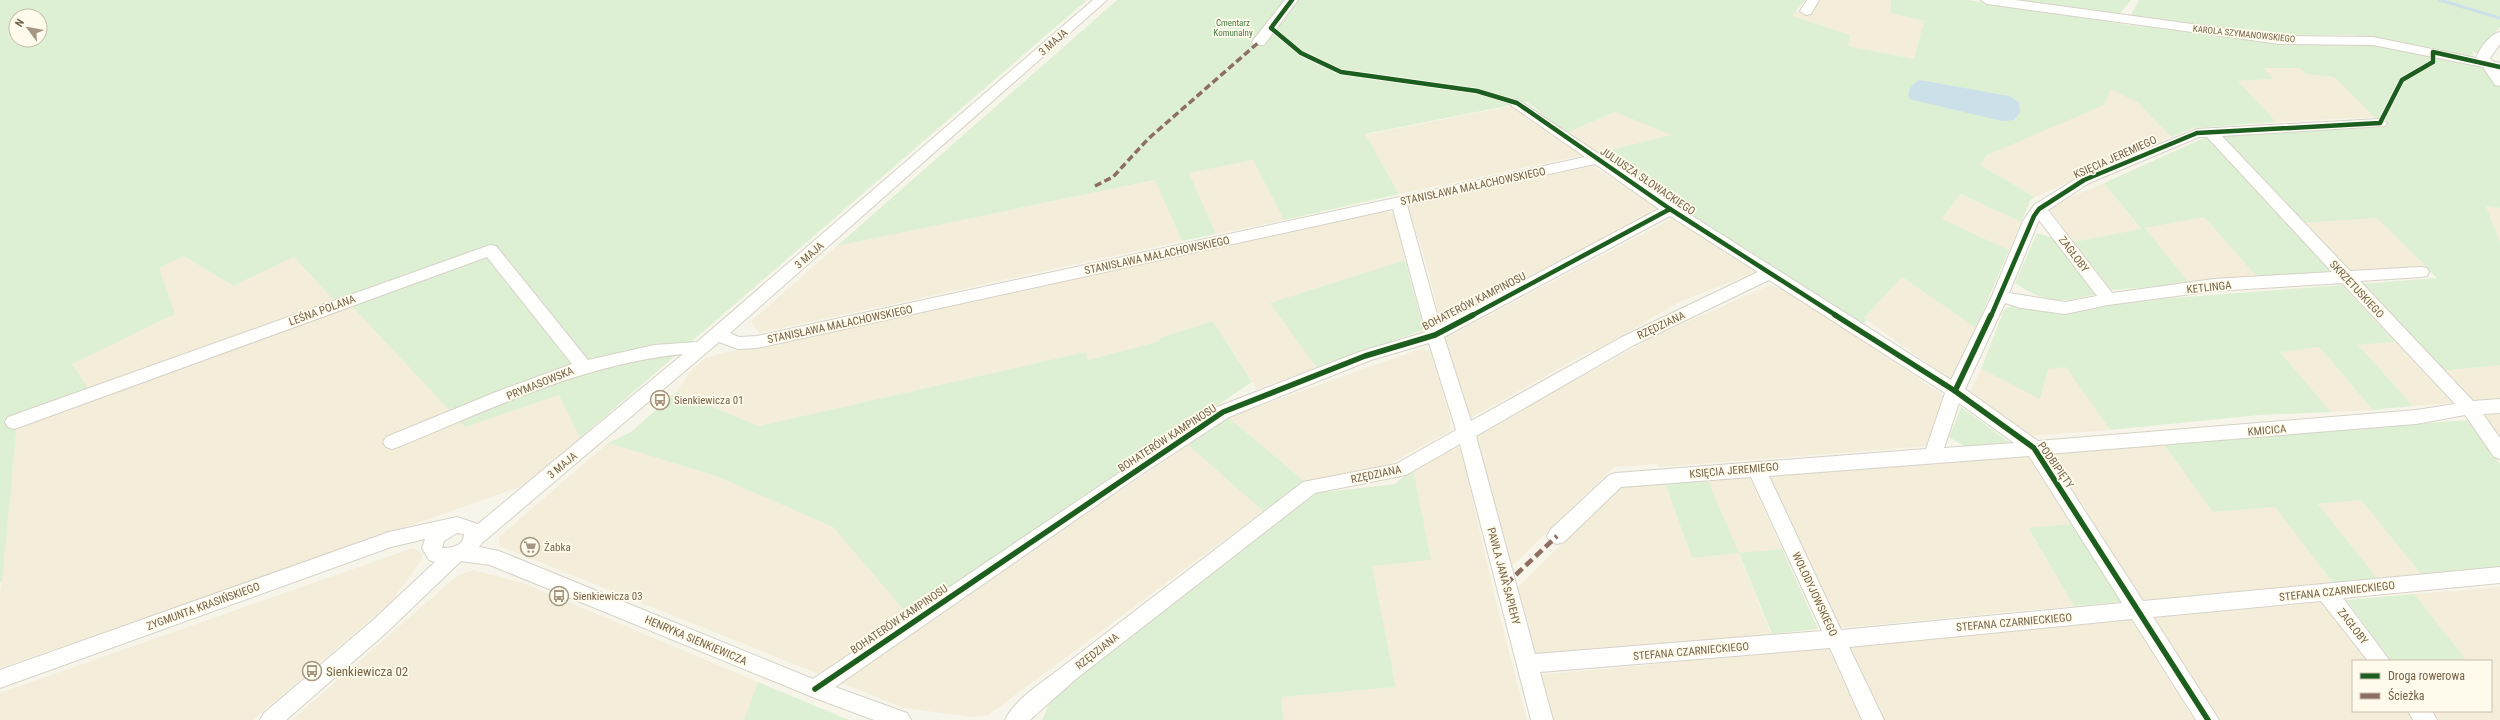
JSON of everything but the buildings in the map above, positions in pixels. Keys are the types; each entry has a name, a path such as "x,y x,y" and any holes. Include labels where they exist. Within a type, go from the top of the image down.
{"street":[{"name":"3 MAJA","path":"271,720 402,606 462,540 513,505 717,335 1101,0"},
{"path":"1259,42 1292,0"},
{"path":"1806,11 1813,0"},
{"name":"KAROLA SZYMANOWSKIEGO","path":"1987,0 2280,40 2373,41 2494,66"},
{"path":"2500,36 2483,56 2494,66 2500,82"},
{"name":"JULIUSZA SŁOWACKIEGO","path":"1517,103 1670,209 1768,274"},
{"name":"KSIĘCIA JEREMIEGO","path":"1933,454 1955,391 2000,296 2028,225 2039,209 2084,180 2197,133 2209,131 2380,123"},
{"name":"SKRZETUSKIEGO","path":"2209,131 2469,408 2500,452"},
{"name":"STANISŁAWA MAŁACHOWSKIEGO","path":"717,335 738,344 757,342 1598,159"},
{"name":"PAWŁA JANA SAPIEHY","path":"1399,202 1434,335 1466,433 1542,720"},
{"name":"BOHATERÓW KAMPINOSU","path":"815,689 1157,455 1223,412 1365,356 1434,335 1670,209"},
{"name":"ZAGŁOBY","path":"2039,209 2108,299"},
{"name":"LEŚNA POLANA","path":"14,422 490,250 583,366"},
{"name":"KETLINGA","path":"2000,296 2021,302 2065,308 2108,299 2214,286 2421,272"},
{"name":"PODBIPIĘTY","path":"1768,274 1955,391 2034,448 2208,720"},
{"name":"RZĘDZIANA","path":"1016,720 1031,704 1069,673 1310,487 1400,470 1628,341 1768,274"},
{"name":"PRYMASOWSKA","path":"392,442 583,366 665,348 693,347"},
{"name":"KMICICA","path":"2034,448 2416,417 2469,408 2500,406"},
{"name":"KSIĘCIA JEREMIEGO","path":"1557,536 1616,480 1933,454 2034,448"},
{"name":"WOŁODYJOWSKIEGO","path":"1756,468 1873,720"},
{"path":"407,535 433,548 440,556 462,540"},
{"name":"ZYGMUNTA KRASIŃSKIEGO","path":"0,679 407,535 462,540"},
{"name":"3 MAJA","path":"402,606 433,548 437,536 462,540"},
{"name":"HENRYKA SIENKIEWICZA","path":"462,540 492,557 815,689 864,714 900,720"},
{"name":"STEFANA CZARNIECKIEGO","path":"1528,664 1836,639 2500,575"},
{"name":"ZAGŁOBY","path":"2326,592 2379,660"},
{"path":"2420,712 2426,720"}],"shaded area":[{"path":"1819,0 1891,0 1890,13 1924,21 1914,59 1847,46 1850,36 1791,16 1796,11 1806,14"},
{"path":"2262,68 2300,68 2306,74 2334,77 2376,117 2276,122 2237,81 2273,79"},
{"path":"2110,89 2138,103 2171,137 2035,197 1980,165 1987,155"},
{"path":"1517,105 1583,153 1579,156 1399,194 1365,135"},
{"path":"1615,112 1673,135 1597,153 1566,133"},
{"path":"1253,160 1284,220 1216,234 1189,173"},
{"path":"1592,166 1662,208 1449,319 1439,316 1426,262 1407,206"},
{"path":"1156,180 1182,241 759,333 751,321 837,246"},
{"path":"2104,183 2141,230 2074,242 2048,207"},
{"path":"1959,194 2021,222 2009,250 1941,219"},
{"path":"2486,206 2500,208 2500,243"},
{"path":"1384,211 1394,214 1405,260 1271,303 1317,368 1257,389 1213,321 1159,338 1160,341 1088,360 1085,352 759,426 676,392 691,371 706,357"},
{"path":"2204,217 2259,279 2190,284 2145,228"},
{"path":"1673,218 1756,272 1677,303 1593,353 1590,351 1467,420 1444,339"},
{"path":"2377,218 2425,267 2348,271 2303,223"},
{"path":"184,256 233,286 294,257 336,303 90,391 71,364 174,314 158,268"},
{"path":"1902,277 1976,328 1951,380 1864,318"},
{"path":"1770,285 1796,295 1849,328 1878,351 1944,396 1929,446 1659,467 1657,464 1614,467 1509,569 1473,437 1655,336"},
{"path":"352,306 465,426 559,394 580,438 526,485 0,668 0,593 17,424"},
{"path":"2395,342 2452,403 2413,406 2358,345"},
{"path":"2319,347 2373,410 2331,412 2279,351"},
{"path":"1423,348 1431,352 1450,418 1450,431 1380,469 1304,481 1228,417"},
{"path":"2500,365 2500,400 2471,402 2442,371"},
{"path":"2066,366 2110,430 2029,436 1969,393 1981,369 2040,399 2048,368"},
{"path":"2500,414 2500,438 2483,416"},
{"path":"2162,442 2213,512 2275,507 2333,583 2143,600 2048,451"},
{"path":"608,443 716,476 833,527 908,615 819,674 499,546 499,537"},
{"path":"1188,445 1263,511 988,715 972,717 904,708 839,682"},
{"path":"1456,446 1461,449 1496,602 1527,720 1283,720 1282,697 1396,687 1372,566 1413,469"},
{"path":"2026,454 2071,524 2028,529 2074,606 1839,628 1767,474"},
{"path":"1749,476 1782,549 1739,554 1771,634 1534,655 1515,590 1620,486 1665,483 1692,558 1738,553 1707,479"},
{"path":"2361,500 2421,574 2377,578 2318,504"},
{"path":"413,548 422,553 422,559 391,602 253,720 0,720 0,693"},
{"path":"473,570 526,584 758,682 744,720 292,720 457,576"},
{"path":"2500,587 2500,720 2436,720 2430,712 2492,712 2492,660 2466,660 2414,594"},
{"path":"2326,602 2368,660 2352,660 2352,712 2407,712 2413,720 2218,720 2154,618"},
{"path":"2131,620 2194,720 1884,720 1850,647"},
{"path":"1828,648 1861,720 1551,720 1539,675"}],"green space":[{"path":"0,0 1087,0 580,438 559,395 465,427 349,303 336,303 294,257 233,286 184,256 159,268 175,314 72,364 90,391 17,424 2,581 0,582"},
{"name":"Cmentarz Komunalny","path":"1117,0 1805,0 1792,16 1850,35 1848,46 1914,59 1924,21 1890,13 1891,0 1969,0 2129,25 2291,44 2377,44 2480,65 2500,87 2500,208 2486,206 2500,243 2500,365 2442,371 2360,284 2437,278 2377,218 2303,223 2221,136 2384,127 2334,77 2306,74 2299,68 2263,68 2274,79 2238,81 2276,122 2193,128 2171,137 2138,103 2110,89 2104,105 1987,155 1980,165 2035,197 2031,199 2021,222 1960,194 1942,219 2009,250 1976,328 1902,277 1864,318 1867,320 1862,325 1738,249 1597,153 1672,135 1615,112 1566,133 1527,102 1365,134 1399,194 1284,220 1253,160 1189,173 1216,234 1182,241 1155,180 837,246"},
{"path":"2013,0 2131,0 2118,16"},
{"path":"2139,0 2500,0 2500,27 2478,53 2472,52 2475,59 2353,35 2278,35 2129,18"},
{"path":"2206,137 2332,273 2259,279 2204,217 2145,228 2190,284 2111,290 2074,242 2141,229 2104,183"},
{"path":"2037,233 2054,238 2096,294 2073,299 2054,300 2036,295 2015,283"},
{"path":"1405,260 1424,330 1317,368 1270,303"},
{"path":"2342,285 2395,342 2358,345 2413,406 2373,410 2319,347 2280,352 2331,412 2260,415 2110,430 2066,367 2048,369 2040,399 1981,369 2004,310 2016,303 2120,302"},
{"path":"1213,321 1252,382 908,615 833,527 716,476 608,443 631,432 676,392 759,426 1085,352 1088,360 1160,341 1159,338"},
{"path":"1961,407 2013,445 1966,447 1949,437"},
{"path":"1228,417 1304,481 1263,511 1188,445"},
{"path":"2468,420 2500,464 2500,568 2421,574 2361,500 2318,504 2377,578 2333,583 2275,507 2213,512 2162,442"},
{"path":"1413,469 1431,560 1372,566 1396,687 1282,697 1283,720 1042,720 1054,693 1317,493 1395,484"},
{"path":"1707,479 1739,553 1692,558 1665,483"},
{"path":"2071,524 2122,602 2074,606 2028,528"},
{"path":"1782,549 1818,629 1772,634 1739,553"},
{"path":"2414,594 2466,660 2390,660 2346,600"},
{"path":"758,682 849,720 744,720"}],"water":[{"path":"1919,80 2009,96 2019,102 2020,112 2014,120 2002,121 1909,99 1911,88 1914,83"}],"waterway":[{"path":"2440,0 2500,18"}],"marked path":[{"path":"1095,186 1113,177 1148,139 1259,42"},
{"path":"1506,584 1557,536"}],"cycle path":[{"path":"1292,0 1271,28 1301,53 1341,72 1477,91 1517,103 1670,209 1955,391 2034,448 2208,720"},
{"path":"1955,391 2000,296 2034,216 2039,209 2084,180 2197,133 2380,123 2402,80 2433,62 2433,52 2500,67"},
{"path":"815,689 1133,471 1223,412 1365,356 1435,335 1670,209"}],"place":[{"name":"Sienkiewicza 01","path":"660,400"},
{"name":"Żabka","path":"530,547"},
{"name":"Sienkiewicza 03","path":"559,596"},
{"name":"Sienkiewicza 02","path":"312,671"}]}
